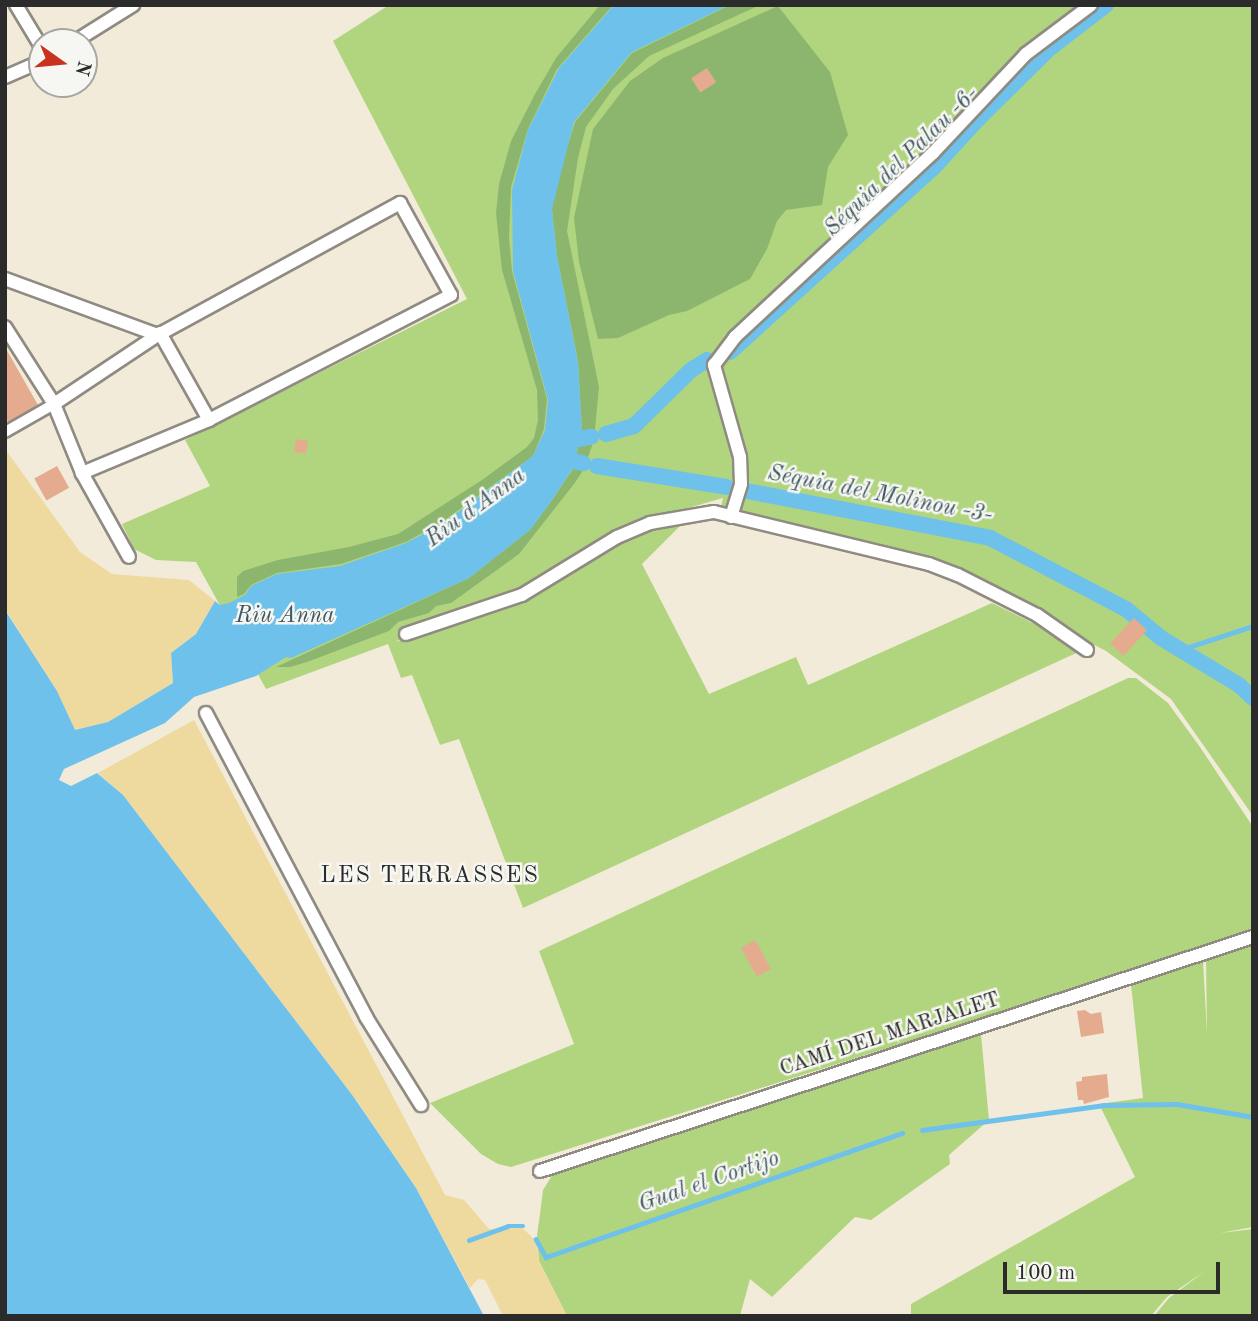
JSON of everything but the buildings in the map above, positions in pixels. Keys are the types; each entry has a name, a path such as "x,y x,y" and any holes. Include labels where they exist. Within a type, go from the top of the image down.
{"street":[{"path":"16,5 30,28"},
{"path":"96,28 133,5"},
{"path":"731,517 741,484 740,457 714,365 735,337 933,153 1026,54 1091,5"},
{"path":"5,78 28,67"},
{"path":"5,432 54,404 159,334 400,203 451,295 209,420 82,473"},
{"path":"5,279 159,334 209,420"},
{"path":"5,327 54,404 82,473 129,557"},
{"path":"406,634 522,596 617,537 650,523 714,512 929,565 958,575 1037,615 1087,650"},
{"path":"206,713 366,1017 421,1105"},
{"name":"CAMÍ DEL MARJALET","path":"540,1171 1253,937"}],"green space":[{"path":"389,5 1253,5 1253,816 1171,699 1106,651 959,574 720,511 723,498 646,520 597,541 501,599 442,618 395,642 514,606 619,538 648,527 685,521 642,564 709,694 796,657 808,685 992,603 1085,649 523,908 459,739 440,745 412,675 401,678 388,644 266,689 196,562 156,560 134,549 122,524 210,486 185,440 467,299 333,41"},
{"path":"600,5 613,5 557,69 528,129 511,187 509,237 512,271 547,399 544,429 533,456 442,522 406,542 341,564 277,573 251,585 244,594 237,597 237,577 243,571 278,560 349,547 398,534 482,480 527,447 534,438 538,420 537,390 502,270 496,213 499,184 511,141 535,94 556,58"},
{"path":"730,5 760,5 649,56 613,89 586,127 578,158 567,231 599,387 594,440 584,469 574,484 519,554 451,603 436,606 429,613 398,622 389,631 307,662 290,667 276,667 469,578 530,530 550,503 573,469 582,431 578,361 557,256 552,209 554,190 575,122 632,53"},
{"path":"778,6 830,72 848,135 828,167 822,205 786,210 777,221 767,249 750,279 687,311 669,315 618,338 598,339 579,262 574,218 593,129 630,81 663,58"},
{"path":"1128,678 1136,678 1168,703 1253,827 1253,928 1074,989 511,1167 498,1164 481,1154 430,1103 574,1044 539,951"},
{"path":"1253,942 1253,1227 1220,1233 1253,1229 1253,1316 1154,1316 1169,1298 1205,1271 1167,1297 1151,1316 911,1316 911,1304 1135,1177 1099,1104 1143,1098 1131,984 1203,960 1207,1034 1206,956"},
{"path":"981,1034 989,1120 949,1155 950,1164 871,1220 855,1217 772,1297 750,1279 740,1316 567,1316 539,1261 537,1235 543,1190 553,1174 586,1160"}],"sand":[{"path":"5,449 80,552 112,574 189,580 215,601 196,634 171,653 173,683 108,722 75,731 57,691 5,609"},
{"path":"194,720 445,1195 464,1200 489,1229 522,1228 530,1235 537,1243 539,1262 567,1316 503,1316 485,1280 478,1279 470,1288 416,1188 357,1101 123,795 98,773"}],"water":[{"path":"614,5 729,5 632,52 574,122 552,209 557,256 578,362 582,431 573,468 550,503 530,530 469,578 291,658 286,657 256,676 194,697 165,723 64,769 59,780 71,786 97,773 123,795 353,1096 416,1188 484,1316 5,1316 5,610 57,691 75,730 108,722 173,683 171,653 196,634 215,601 220,605 229,603 245,595 251,586 277,574 340,566 406,543 442,524 533,456 545,430 548,400 513,271 512,190 528,130 559,68"}],"waterway":[{"name":"Séquia del Palau -6-","path":"730,352 934,167 1049,49 1106,5"},
{"name":"Séquia del Palau -6-","path":"606,434 634,426 691,370 707,360"},
{"name":"Séquia del Palau -6-","path":"559,443 591,437"},
{"name":"Séquia del Molinou -3-","path":"556,457 583,463"},
{"name":"Séquia del Molinou -3-","path":"597,466 726,487"},
{"name":"Séquia del Molinou -3-","path":"747,491 990,538 1126,609 1161,638 1239,685 1253,698"},
{"path":"1179,647 1189,647 1253,626"},
{"name":"Gual el Cortijo","path":"922,1130 1104,1105 1177,1104 1253,1117"},
{"name":"Gual el Cortijo","path":"536,1239 546,1257 902,1133"},
{"path":"469,1240 508,1226 523,1226"},
{"path":"651,1316 670,1316"}],"district":[{"name":"LES TERRASSES","path":"430,876"}],"water label":[{"name":"Riu d'Anna","path":"476,508"},
{"name":"Riu Anna","path":"285,616"}]}
